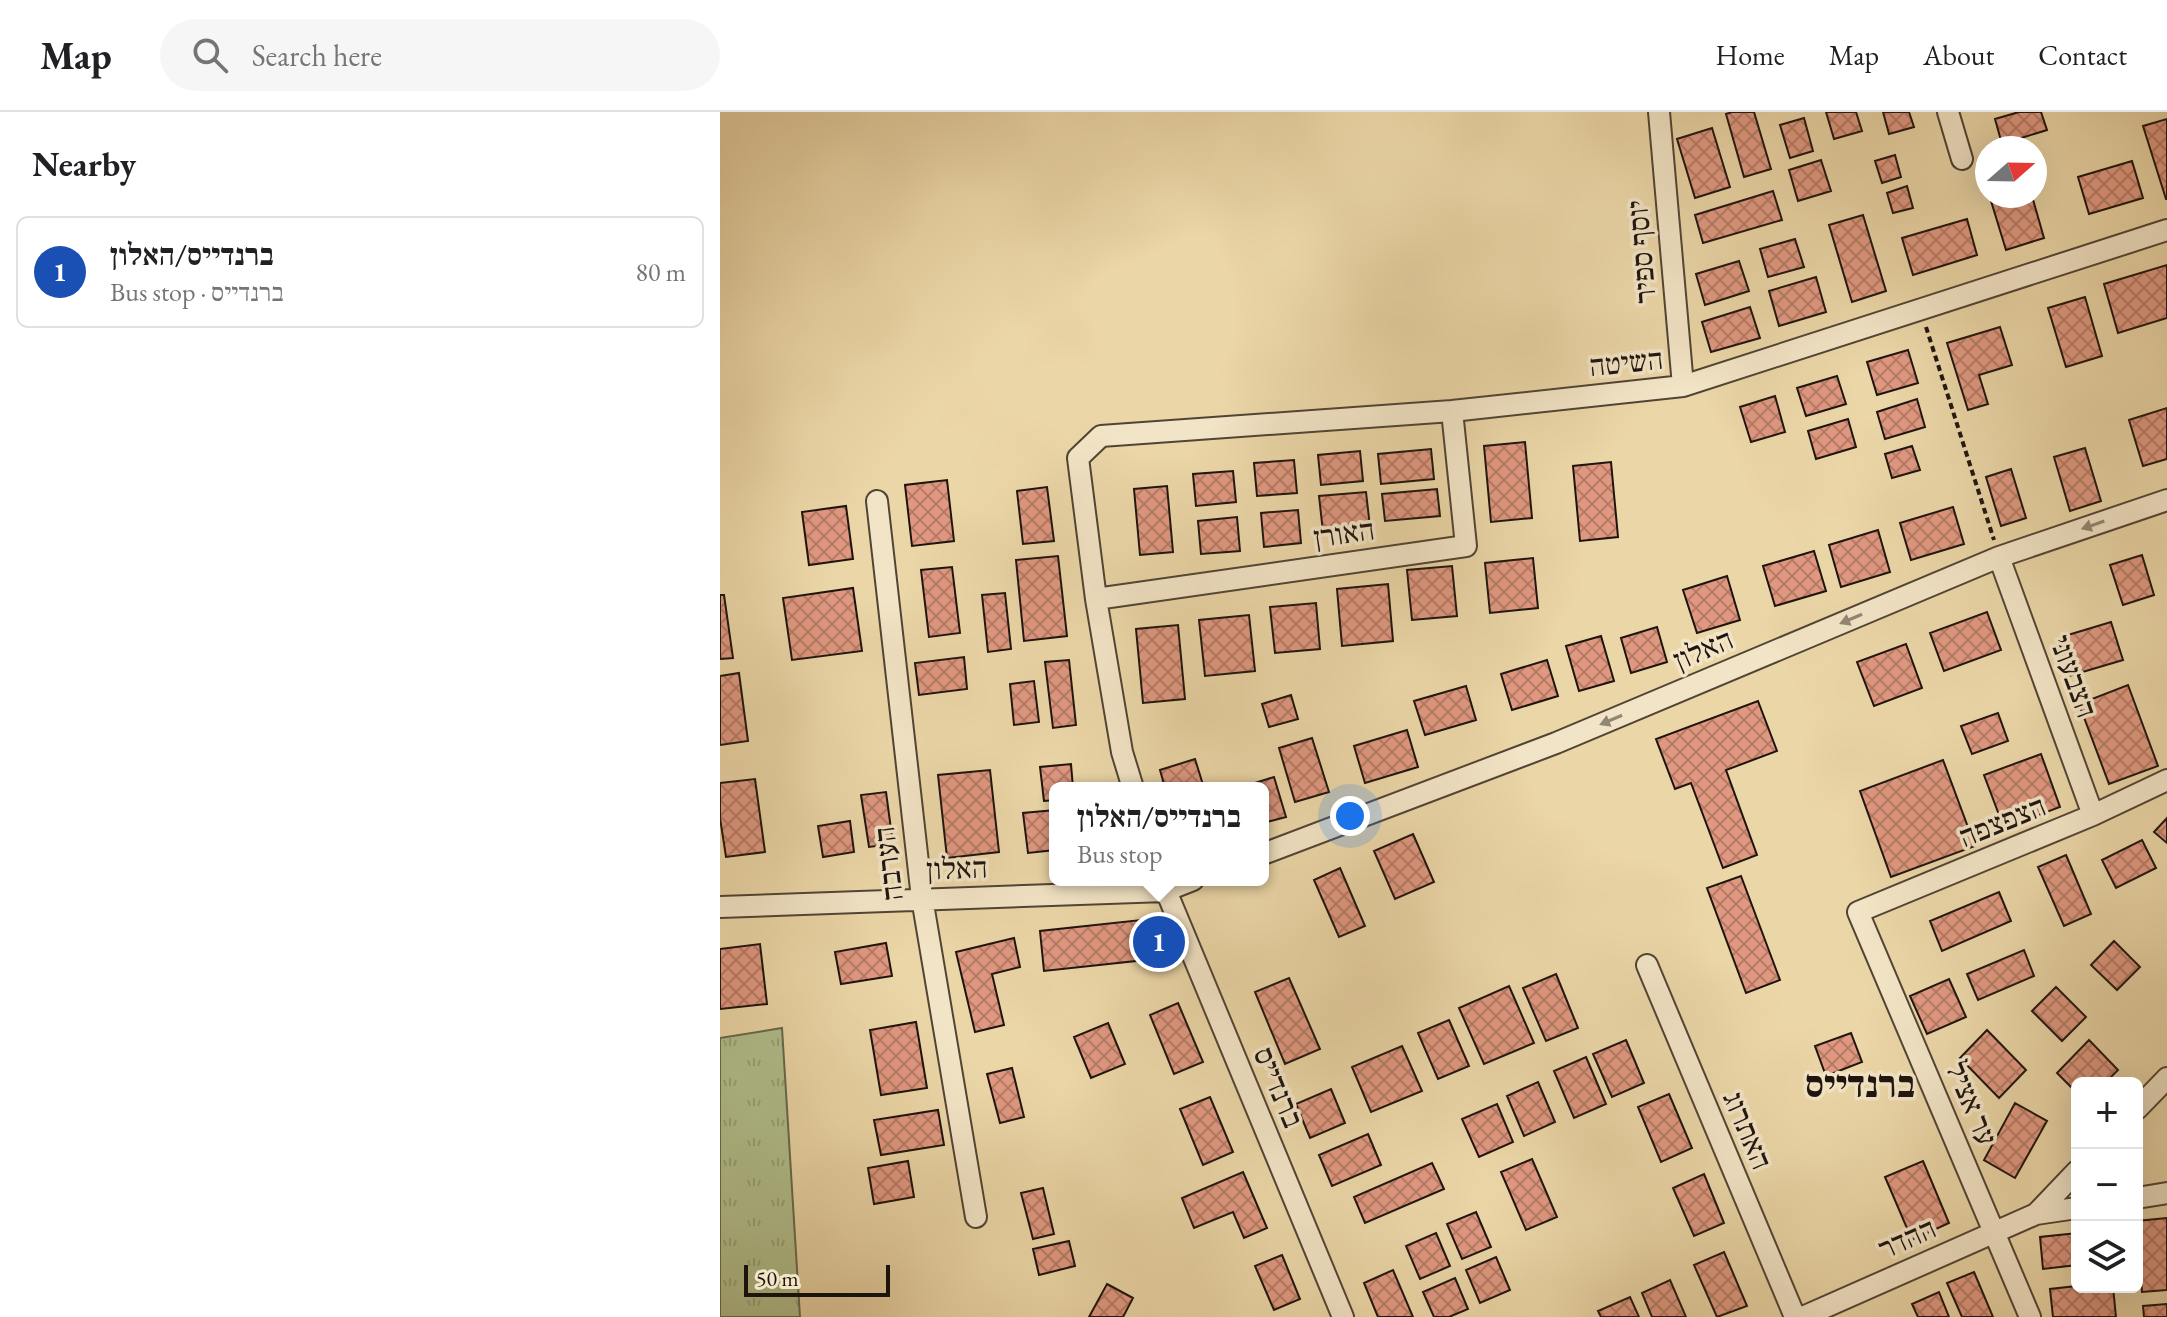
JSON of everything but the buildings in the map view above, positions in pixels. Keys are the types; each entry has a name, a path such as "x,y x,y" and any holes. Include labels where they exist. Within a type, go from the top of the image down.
{"street":[{"name":"יוסף ספיר","path":"1659,112 1683,386"},
{"path":"1948,112 1962,159"},
{"name":"השיטה","path":"1096,599 1078,458 1101,436 1452,411 1683,386 2167,230"},
{"name":"האורן","path":"1096,599 1466,546 1452,411"},
{"name":"האלון","path":"1269,852 1556,743 1999,557 2167,500"},
{"name":"הערבה","path":"877,501 922,898 976,1217"},
{"name":"הצבעוני","path":"1999,557 2093,815"},
{"path":"1096,599 1122,752 1131,782"},
{"name":"הצפצפה","path":"1858,912 2093,815 2167,780"},
{"name":"האלון","path":"720,907 1145,886"},
{"name":"ברנדייס","path":"1164,886 1343,1317"},
{"name":"ער אציל","path":"1858,912 2030,1317"},
{"name":"האתרוג","path":"1647,965 1795,1317"},
{"path":"2143,1103 2167,1078"},
{"path":"2036,1214 2071,1177"},
{"path":"2143,1197 2167,1193"},
{"path":"2036,1214 2071,1209"},
{"name":"ההדר","path":"1803,1317 2036,1214"}],"path":[{"path":"1920,310 1999,557"}],"green space":[{"path":"782,1028 800,1317 720,1317 720,1038"}],"place":[{"name":"ברנדייס/האלון","path":"1159,942"}],"district":[{"name":"ברנדייס","path":"1860,1083"}]}
